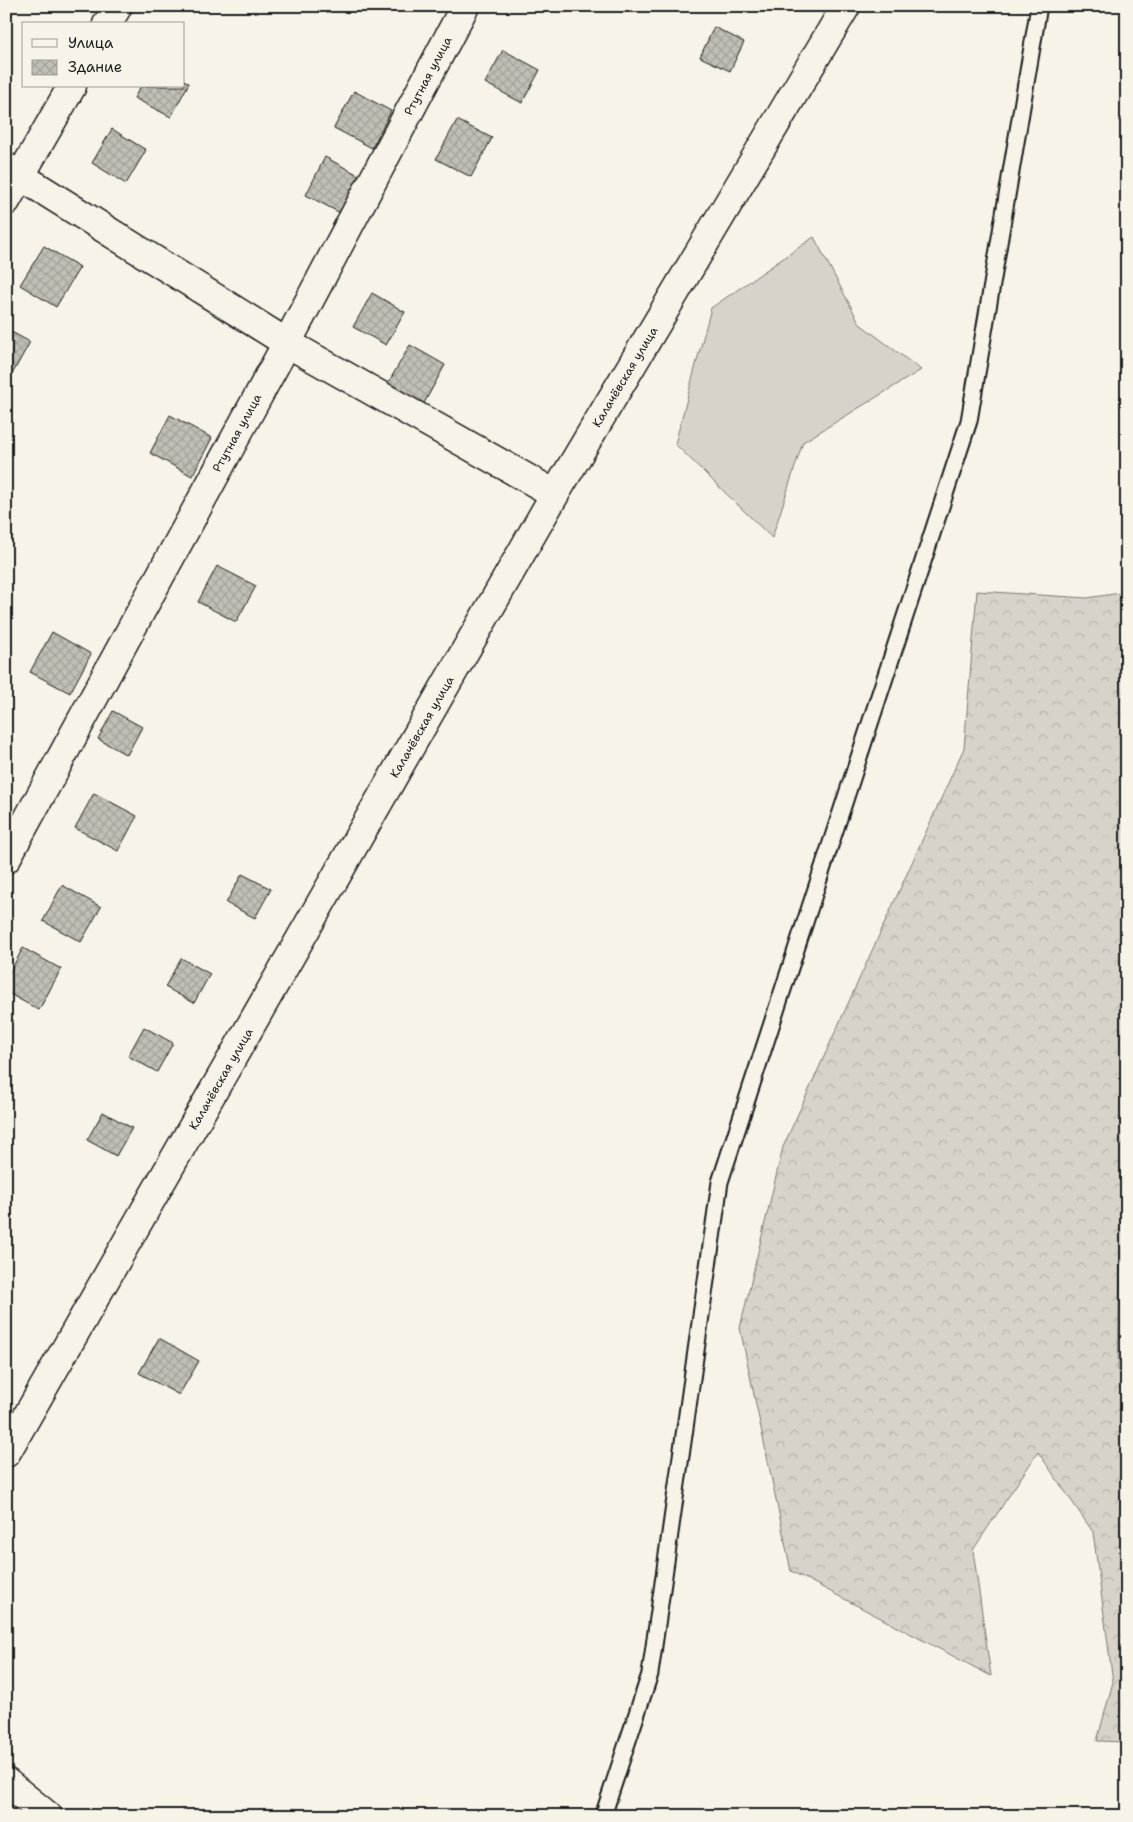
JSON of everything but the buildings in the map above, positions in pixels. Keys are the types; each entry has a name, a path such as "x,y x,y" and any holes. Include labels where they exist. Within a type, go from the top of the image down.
{"street":[{"path":"109,22 118,6"},
{"name":"Ртутная улица","path":"6,859 287,343 465,6"},
{"name":"Калачёвская улица","path":"6,1453 556,494 846,6"},
{"path":"6,201 13,171 71,88"},
{"path":"13,171 287,343 556,494"},
{"path":"6,1782 48,1816"}],"lane":[{"path":"603,1816 650,1674 720,1182 969,421 1039,6"}],"green space":[{"path":"814,237 860,324 921,370 803,442 772,538 675,444 711,308"},
{"path":"977,591 1087,598 1127,592 1127,1260 1120,1262 1118,1371 1127,1365 1127,1742 1097,1741 1113,1682 1093,1532 1038,1452 973,1550 991,1676 791,1571 740,1328 783,1147 964,748"}]}
